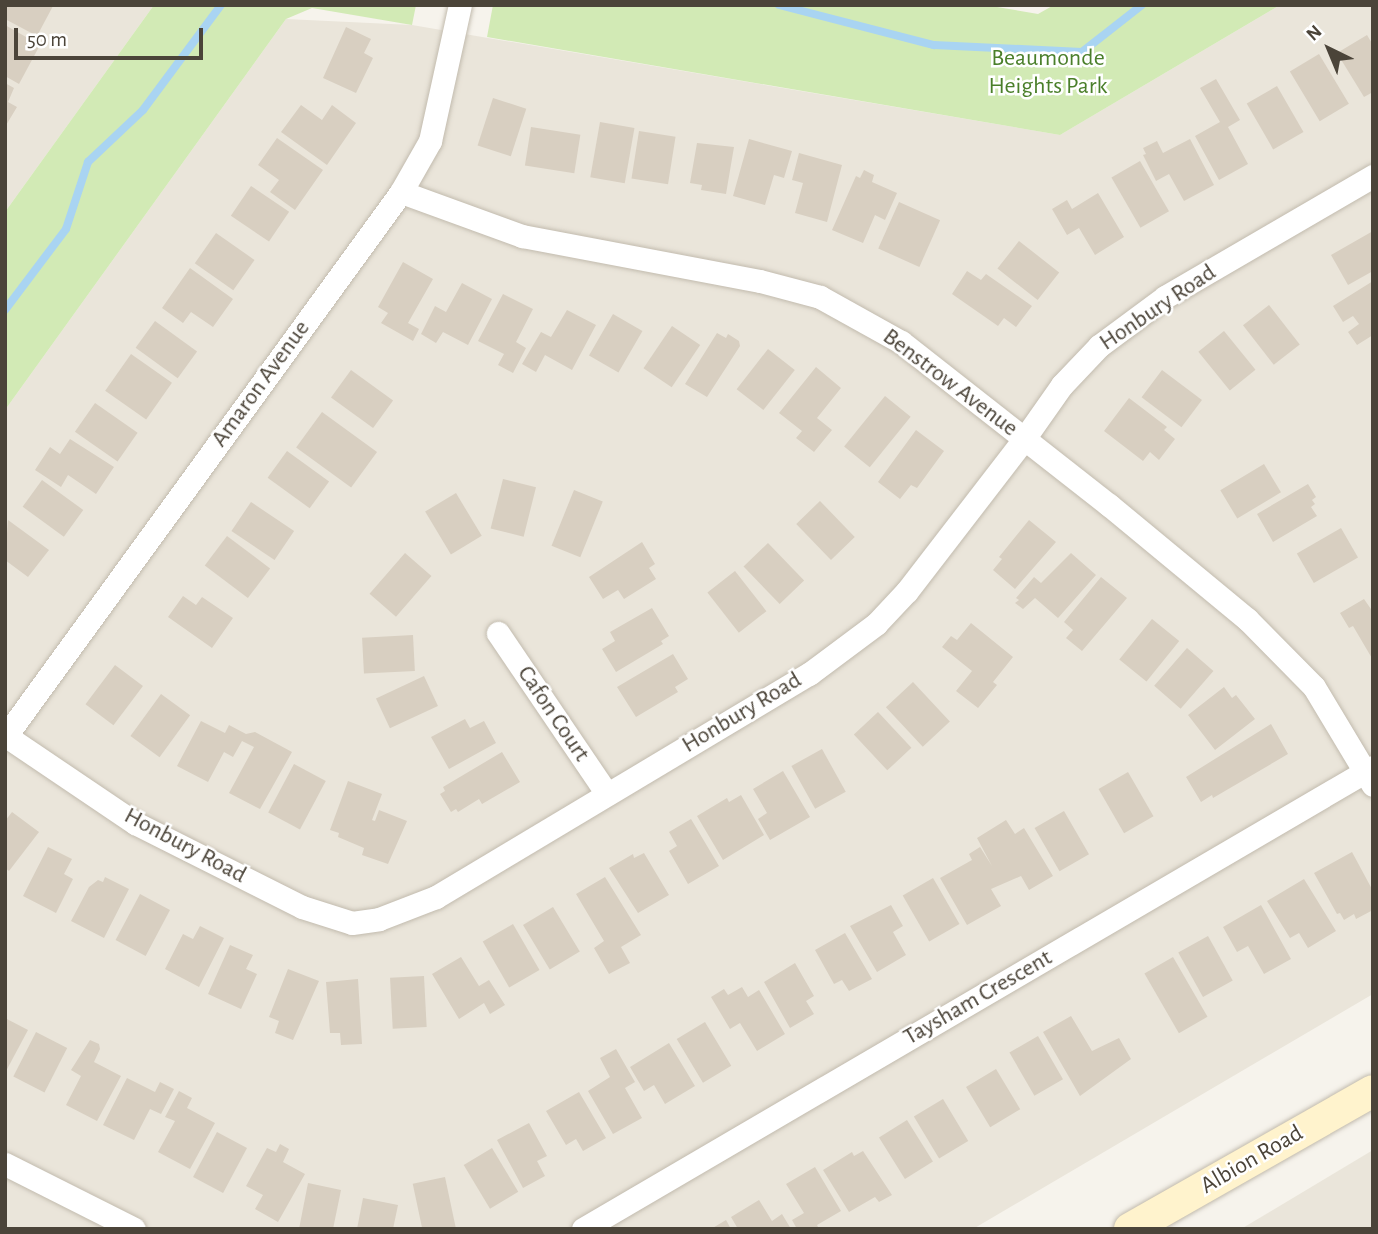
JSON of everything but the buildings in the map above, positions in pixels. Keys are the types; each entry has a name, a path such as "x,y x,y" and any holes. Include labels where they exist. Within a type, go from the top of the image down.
{"main road":[{"name":"Albion Road","path":"1130,1229 1373,1091"}],"street":[{"name":"Amaron Avenue","path":"6,736 401,192 430,141 460,5"},
{"name":"Honbury Road","path":"6,736 135,823 302,907 352,923 379,919 436,897 809,674 876,624 907,591 1024,439 1062,384 1098,346 1165,297 1373,176"},
{"name":"Benstrow Avenue","path":"401,192 522,236 760,281 820,297 901,342 1247,619 1314,687 1370,775"},
{"name":"Cafon Court","path":"498,633 607,794"},
{"name":"Taysham Crescent","path":"583,1229 1370,775"},
{"path":"5,1164 134,1229"}],"shaded area":[{"path":"5,5 154,5 5,212"},
{"path":"1280,5 1373,5 1373,994 973,1229 5,1229 5,410 286,19 412,25 1060,135"},
{"path":"1373,1150 1373,1229 1241,1229"}],"green space":[{"path":"154,5 416,5 412,25 312,8 286,19 5,410 5,212"},
{"name":"Beaumonde Heights Park","path":"493,5 985,5 1038,14 1054,5 1280,5 1060,135 487,37"}],"waterway":[{"path":"5,310 66,229 88,162 143,110 221,5"},
{"path":"779,5 934,45 1082,52 1142,5"}]}
